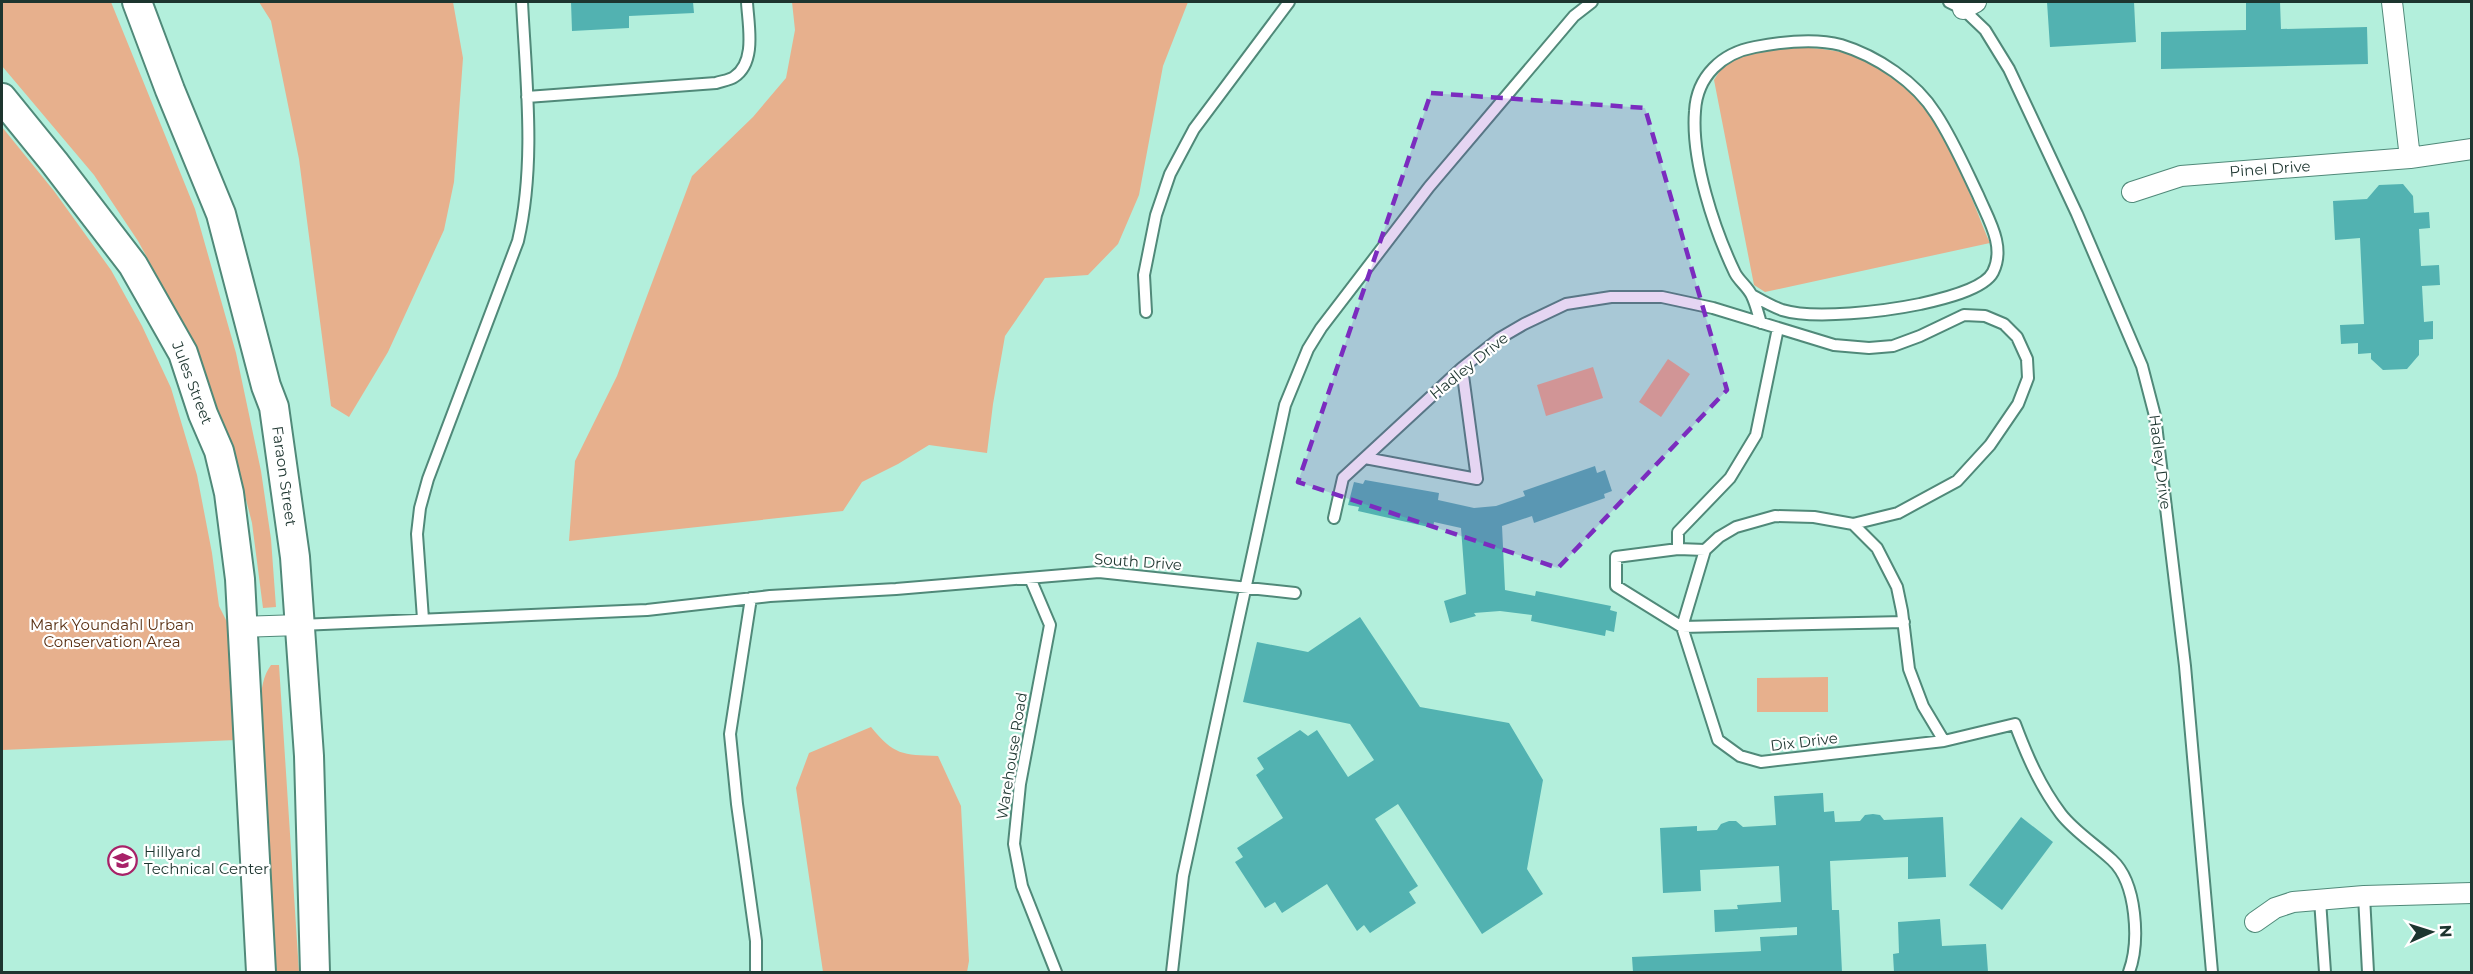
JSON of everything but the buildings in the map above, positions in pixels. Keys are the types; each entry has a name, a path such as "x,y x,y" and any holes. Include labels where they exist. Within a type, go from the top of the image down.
{"main road":[{"name":"Faraon Street","path":"137,2 221,214 266,386 274,406 295,557 300,625 309,756 315,972"},
{"name":"Jules Street","path":"2,98 133,265 183,352 203,414 219,451 229,493 240,579 243,627"},
{"path":"243,627 261,972"}],"street":[{"path":"2392,2 2410,158 2472,149"},
{"name":"Pinel Drive","path":"2132,192 2181,176 2410,158"},
{"path":"243,627 300,625"},
{"path":"2255,922 2275,908 2293,902 2364,896 2472,893"}],"lane":[{"path":"423,620 417,534 420,508 428,479 518,241 525,210 528,168 527,97 522,2"},
{"path":"527,97 716,83 734,77 746,64 749,47 747,2"},
{"path":"1146,312 1144,275 1156,215 1170,174 1194,129 1289,2"},
{"path":"1172,972 1183,876 1244,588 1285,405 1308,349 1429,188 1574,16 1592,2"},
{"name":"Hadley Drive","path":"1963,4 1985,30 2014,79 2077,214 2142,366 2155,416 2185,666 2212,972"},
{"path":"1752,295 1783,310 1819,315 1911,305 1942,299 1978,285 1993,274 1998,257 1996,237 1956,148 1935,112 1909,82 1879,62 1840,45 1788,41 1742,49 1718,62 1701,83 1695,111 1698,160 1713,221 1736,275 1752,295 1761,323"},
{"name":"Hadley Drive","path":"1334,519 1343,478 1462,368 1500,338 1566,304 1611,297 1662,297 1713,308 1834,345 1869,348 1893,346 1964,315 1985,316 2004,324 2016,337 2027,359 2028,378 2018,404 1990,445 1957,480 1898,513 1853,524"},
{"path":"1678,549 1678,532 1730,478 1756,435 1778,328"},
{"path":"1365,458 1477,479 1462,368"},
{"path":"1682,627 1705,550 1736,526 1775,516 1814,517 1853,524 1877,548 1897,587 1904,622 1909,669 1923,706 1944,741"},
{"path":"1705,550 1678,549 1616,557 1616,586 1682,627 1904,622"},
{"name":"South Drive","path":"300,625 647,610 751,598 1099,572 1294,593"},
{"name":"Warehouse Road","path":"1030,578 1050,625 1020,784 1014,844 1022,886 1056,972"},
{"path":"751,598 730,734 737,804 756,940 756,972"},
{"name":"Dix Drive","path":"1682,627 1718,741 1740,756 1761,762 1944,741 2015,724 2031,766 2061,814 2088,841 2114,861 2126,880 2134,916 2134,958 2129,972"},
{"path":"2364,896 2368,972"},
{"path":"2320,900 2325,972"}],"highlighted area":[{"path":"1431,93 1645,108 1727,390 1558,568 1298,482"}],"green space":[{"path":"2,2 111,2 195,209 236,353 261,471 271,539 276,607 263,608 252,523 236,460 220,430 202,373 172,303 138,241 94,175 2,66"},
{"path":"259,2 453,2 463,58 454,182 444,230 388,352 349,417 331,406 299,159 271,21"},
{"path":"792,2 1188,2 1163,66 1139,195 1118,244 1088,275 1045,278 1005,336 987,453 929,445 862,482 843,511 569,541 575,461 617,376 692,176 753,117 786,78 795,30"},
{"path":"1786,46 1841,52 1872,63 1898,80 1920,102 1938,127 1953,155 1990,243 1765,292 1754,285 1714,80 1724,64 1747,53"},
{"name":"Mark Youndahl Urban Conservation Area","path":"2,127 54,191 111,270 142,326 171,388 197,475 212,553 219,606 228,624 236,740 2,750"},
{"path":"1668,359 1690,374 1661,417 1639,402"},
{"path":"1593,367 1603,398 1546,416 1537,385"},
{"path":"271,665 279,665 299,972 273,972 261,757 265,754 261,696 266,674"},
{"path":"1828,677 1828,712 1757,712 1757,678"},
{"path":"871,727 886,743 900,752 938,756 961,806 969,961 967,972 823,972 796,788 809,753"}],"place":[{"name":"Hillyard Technical Center","path":"123,861"}]}
